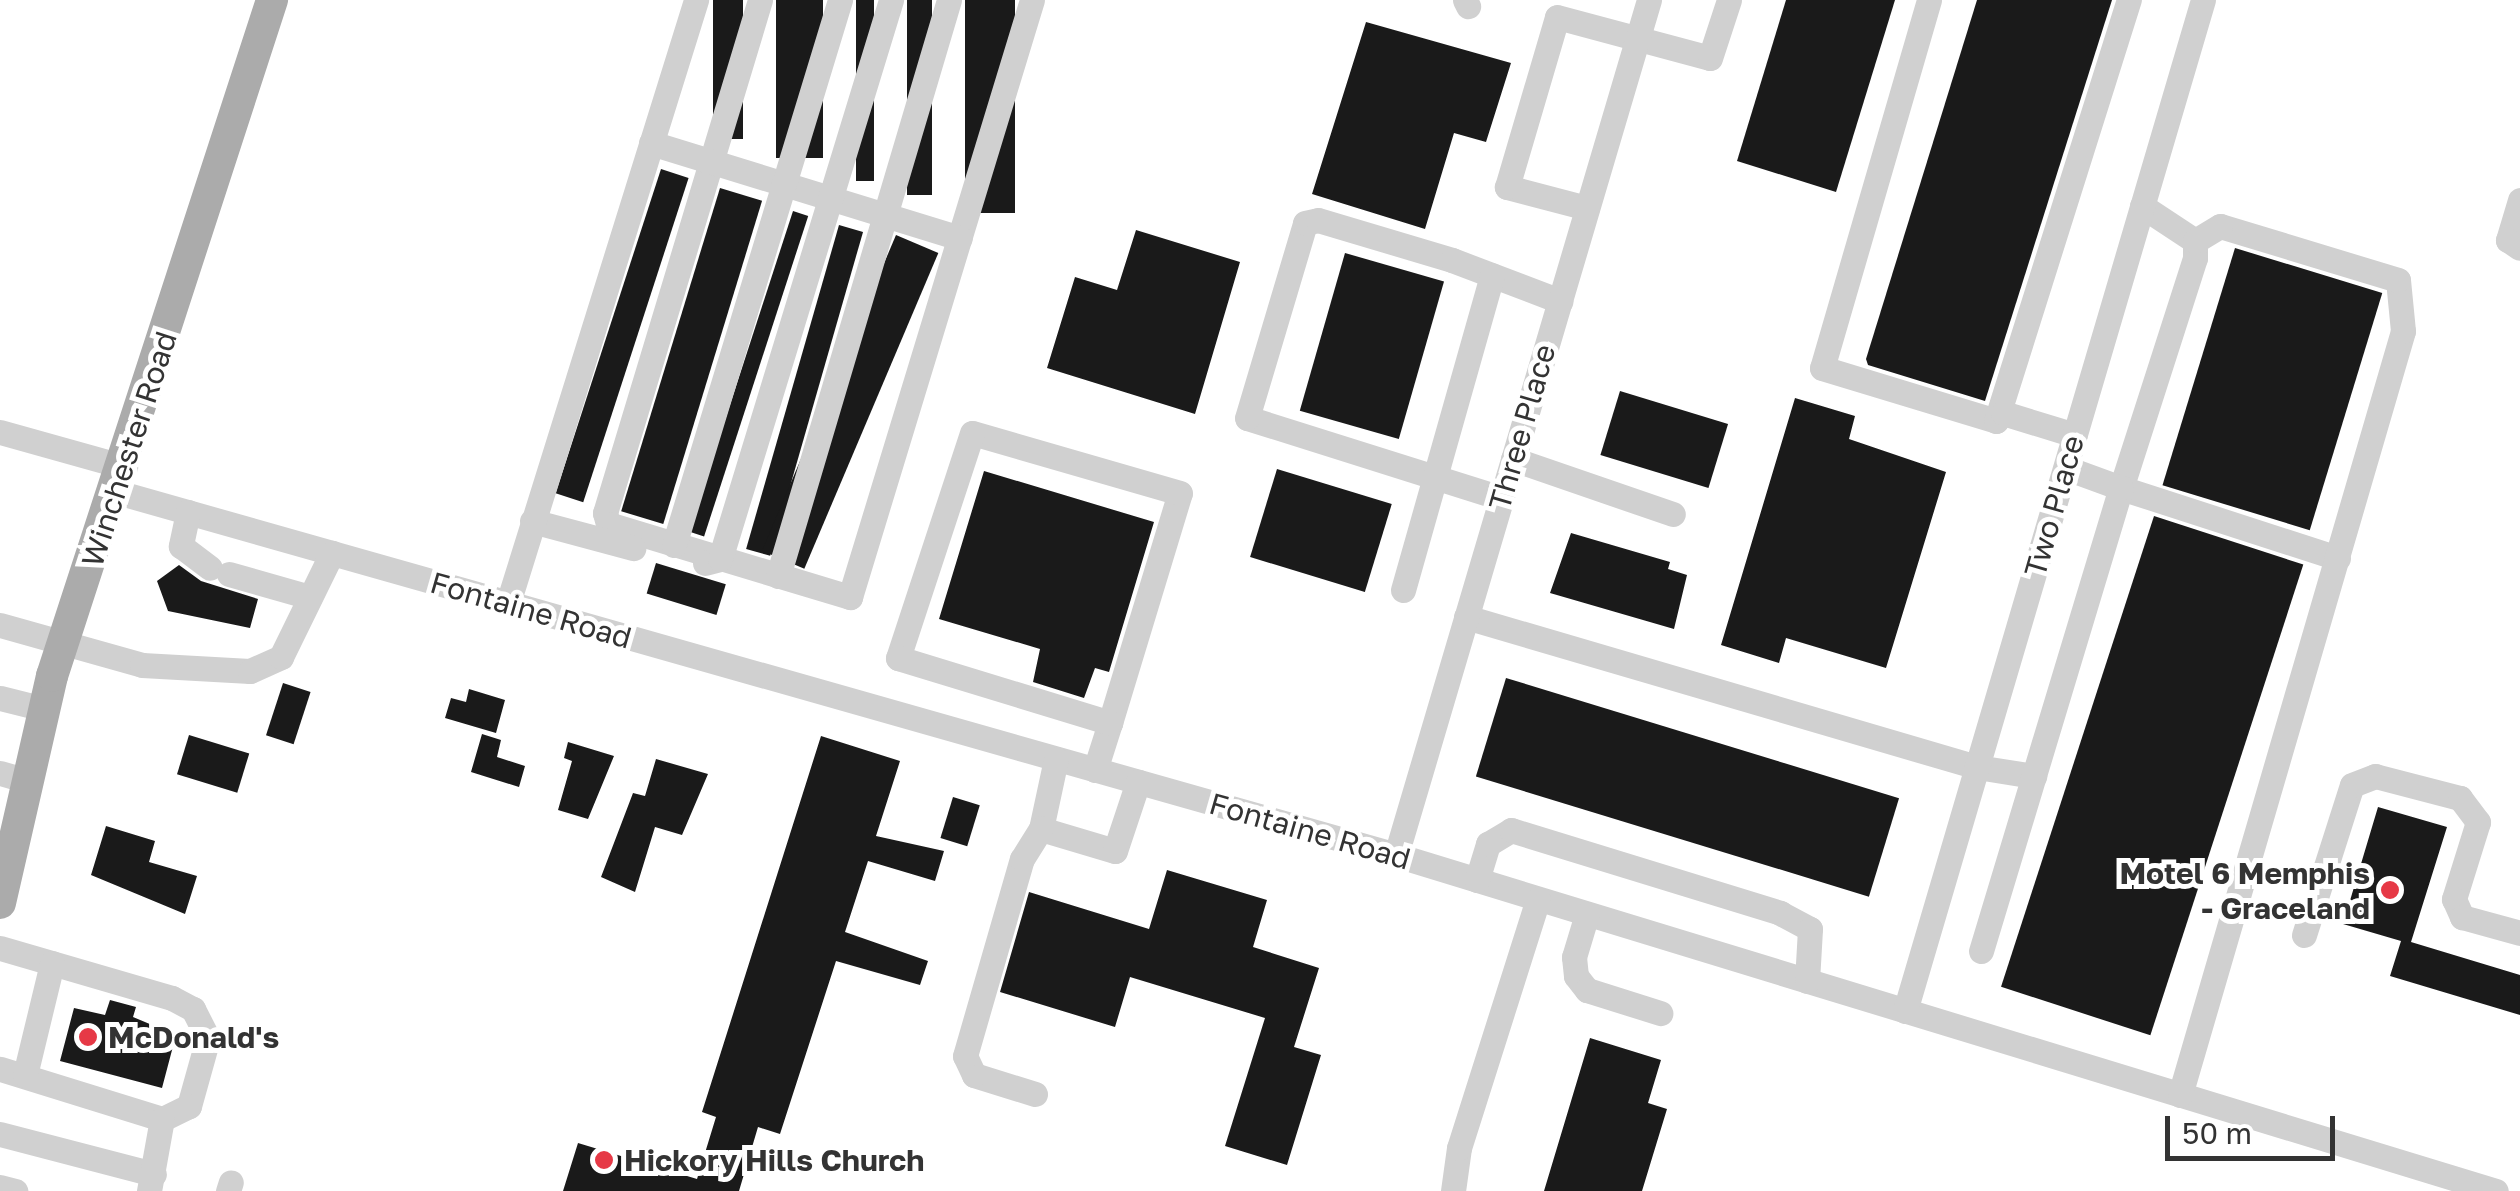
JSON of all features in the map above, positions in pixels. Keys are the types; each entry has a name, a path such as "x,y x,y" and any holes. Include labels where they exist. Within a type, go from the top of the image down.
{"main road":[{"name":"Winchester Road","path":"2,884 14,777 44,709 121,480 272,0"}],"street":[{"path":"508,603 696,0"},
{"path":"760,0 605,512 608,524 850,597 1032,0"},
{"path":"674,545 840,0"},
{"path":"720,558 891,0"},
{"path":"778,576 948,0"},
{"name":"Three Place","path":"1396,855 1649,0"},
{"path":"1587,208 1507,186 1558,17 1710,58 1729,0"},
{"path":"1929,0 1822,368 1996,421 2003,413 2129,0"},
{"name":"Two Place","path":"1905,1011 2203,0"},
{"path":"651,143 960,238"},
{"path":"2520,200 2508,240 2520,248"},
{"path":"2142,206 2194,241"},
{"path":"1501,498 1247,418 1305,223 1318,220 1560,300"},
{"path":"1981,951 2194,241 2220,226 2398,280 2403,331 2180,1095"},
{"path":"1403,590 1492,276"},
{"path":"2003,413 2075,435"},
{"name":"Fontaine Road","path":"0,432 121,480 188,512 1396,855 2496,1191"},
{"path":"1096,770 1180,493 972,433 898,658 1110,723"},
{"path":"1513,459 1673,514"},
{"path":"2066,468 2338,558"},
{"path":"188,512 181,546 219,571 310,597"},
{"path":"532,521 697,565 720,558"},
{"path":"0,626 142,665 250,671 281,658 332,554"},
{"path":"1466,617 1977,767 2034,776"},
{"path":"0,698 44,709"},
{"path":"1035,1094 974,1075 965,1056 1022,859 1041,828 1056,759"},
{"path":"2304,934 2352,785 2375,776 2460,798 2478,822 2454,899 2462,917 2520,933"},
{"path":"1041,828 1115,851 1138,782"},
{"path":"1477,880 1488,844 1511,830 1780,912 1810,929 1806,981"},
{"path":"1453,1191 1459,1148 1538,898"},
{"path":"1587,914 1574,957 1576,976 1587,990 1660,1014"},
{"path":"0,948 52,963 172,998 206,1027 202,1074 189,1106 162,1118 12,1072 52,963"},
{"path":"0,1134 151,1182 162,1118"},
{"path":"0,1187 15,1191"}],"building":[{"path":"713,0 743,0 743,139 713,139"},
{"path":"776,0 823,0 823,158 776,158"},
{"path":"856,0 874,0 874,181 856,181"},
{"path":"907,0 932,0 932,195 907,195"},
{"path":"965,0 1015,0 1015,213 965,213"},
{"path":"1786,0 1895,0 1836,192 1737,161"},
{"path":"1977,0 2112,0 1985,401 1868,365 1866,359"},
{"path":"1366,22 1511,63 1486,142 1454,133 1425,229 1312,194"},
{"path":"661,169 689,178 583,502 556,493"},
{"path":"720,188 762,201 663,524 621,511"},
{"path":"793,211 808,216 704,536 689,532"},
{"path":"839,225 863,232 770,556 746,549"},
{"path":"1136,230 1240,262 1195,414 1047,368 1075,277 1117,290"},
{"path":"896,235 938,253 804,569 762,551"},
{"path":"2235,248 2382,293 2310,530 2162,485"},
{"path":"1345,253 1444,281 1399,439 1300,411"},
{"path":"1620,391 1728,424 1708,488 1600,455"},
{"path":"1795,398 1855,416 1849,439 1946,472 1886,668 1786,638 1779,663 1721,645"},
{"path":"1277,469 1392,504 1365,592 1250,557"},
{"path":"984,471 1154,522 1109,672 1095,668 1084,698 1033,682 1040,649 939,619"},
{"path":"2154,516 2303,565 2150,1035 2001,987"},
{"path":"1571,533 1670,562 1668,569 1687,575 1674,629 1550,593"},
{"path":"656,563 726,584 716,615 647,594"},
{"path":"179,565 201,581 258,599 250,628 168,611 157,581"},
{"path":"1506,678 1899,798 1869,897 1476,776"},
{"path":"283,683 311,692 294,744 266,735"},
{"path":"469,689 505,700 496,733 445,718 451,698 466,702"},
{"path":"482,734 501,740 497,757 525,766 519,787 471,772"},
{"path":"189,735 249,753 237,793 177,774"},
{"path":"821,736 900,761 876,836 944,851 935,881 868,861 845,932 928,961 920,985 836,961 780,1134 758,1127 739,1191 563,1191 578,1143 697,1179 716,1117 702,1112"},
{"path":"568,742 614,756 588,819 558,810 572,761 564,758"},
{"path":"656,759 708,774 682,835 655,827 635,892 601,877 633,793 645,796"},
{"path":"953,797 980,805 967,846 940,838"},
{"name":"Motel 6 Memphis - Graceland","path":"2378,807 2447,827 2411,942 2520,975 2520,1015 2390,976 2401,941 2343,924"},
{"path":"106,826 155,841 149,862 197,876 185,914 91,875"},
{"path":"1167,870 1267,900 1253,947 1319,968 1294,1047 1321,1055 1287,1165 1225,1146 1265,1018 1130,977 1115,1027 1000,992 1029,892 1149,929"},
{"path":"110,1000 136,1007 133,1017 176,1035 162,1088 60,1061 74,1008 105,1015"},
{"path":"1590,1038 1661,1060 1648,1103 1667,1109 1642,1191 1544,1191"}],"place":[{"name":"Motel 6 Memphis - Graceland","path":"2390,890"},
{"name":"McDonald's","path":"88,1037"},
{"name":"Hickory Hills Church","path":"604,1160"}]}
